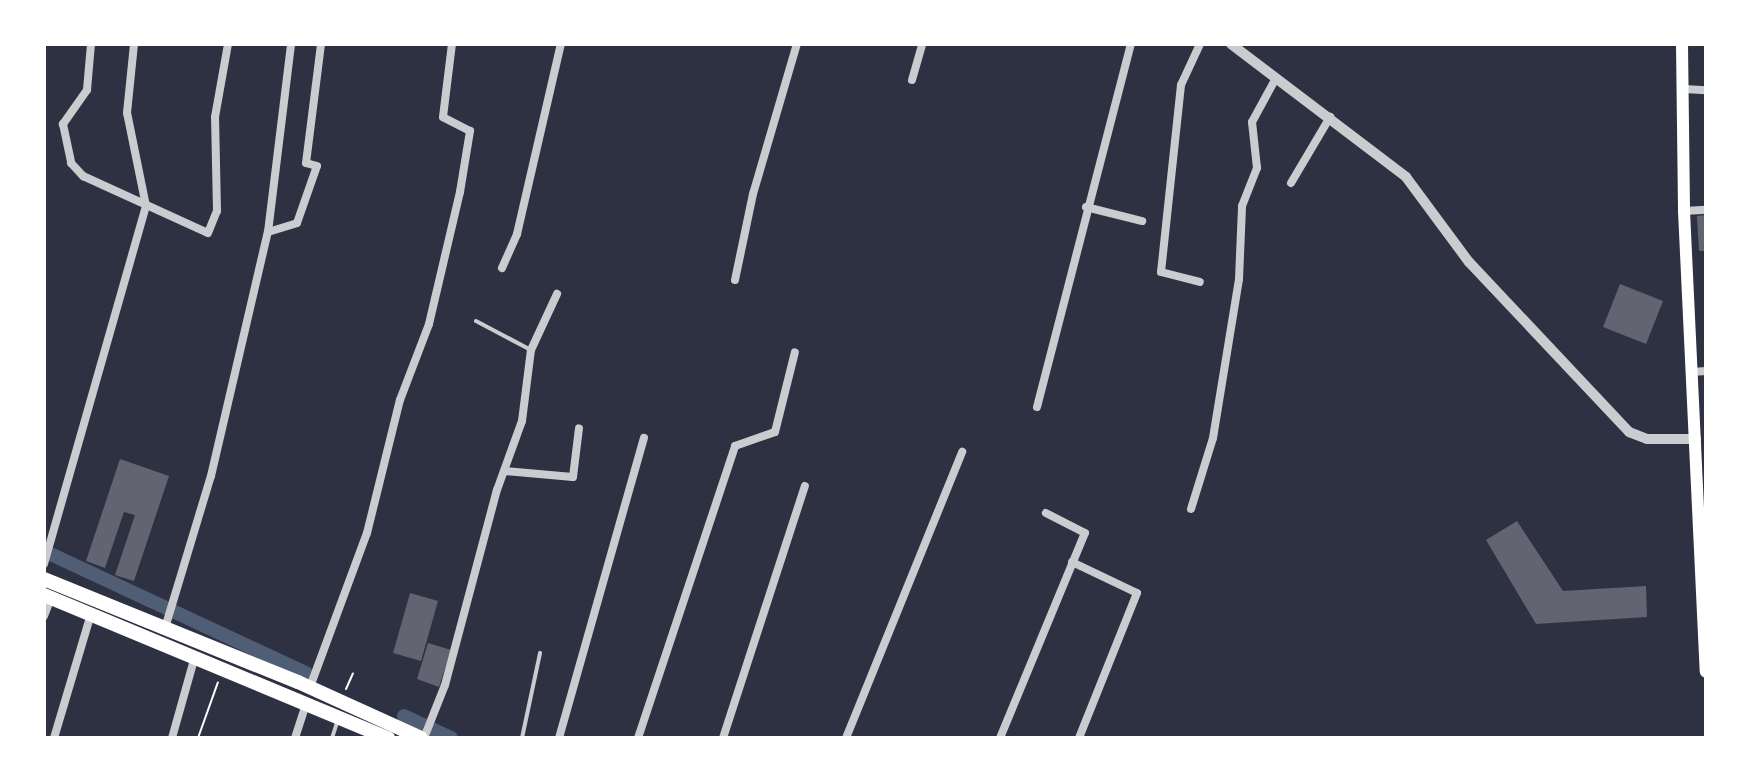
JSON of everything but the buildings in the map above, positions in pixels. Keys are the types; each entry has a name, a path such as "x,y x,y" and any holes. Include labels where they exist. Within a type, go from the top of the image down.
{"main road":[{"path":"1682,44 1684,211 1699,371 1696,439 1701,472 1706,671"},
{"path":"44,579 168,621 382,737"},
{"path":"48,596 224,667 308,695 340,701 426,732"}],"street":[{"path":"91,44 87,90 63,124 71,163 83,176 208,233 217,211 215,117 228,44"},
{"path":"46,556 146,206 127,113 134,44"},
{"path":"168,621 175,604 268,232 291,44"},
{"path":"268,232 297,223 317,166 306,163 321,44"},
{"path":"295,738 367,533 400,400 429,324 460,192 470,131 443,117 452,44"},
{"path":"502,268 517,234 561,44"},
{"path":"735,280 753,194 797,44"},
{"path":"912,80 922,44"},
{"path":"1037,407 1086,207 1131,44"},
{"path":"1200,44 1181,85 1161,272 1200,282"},
{"path":"1231,44 1406,177 1469,262 1629,432 1647,439 1696,439"},
{"path":"1191,509 1213,438 1239,279 1242,206 1257,168 1252,122 1276,78"},
{"path":"1684,89 1706,90"},
{"path":"1291,183 1330,117"},
{"path":"1086,207 1142,221"},
{"path":"1684,211 1706,210"},
{"path":"426,732 504,471 522,421 531,350 557,294"},
{"path":"638,738 735,446 775,432 795,352"},
{"path":"504,471 573,477 579,428"},
{"path":"559,738 644,438"},
{"path":"846,738 962,452"},
{"path":"723,738 805,486"},
{"path":"1000,738 1085,530 1046,513"},
{"path":"1072,562 1137,593 1079,738"},
{"path":"44,616 48,596"},
{"path":"54,738 91,614"},
{"path":"172,738 195,656"}],"lane":[{"path":"476,321 531,350"},
{"path":"522,738 540,653"},
{"path":"332,738 339,716"}],"path":[{"path":"198,738 224,667"},
{"path":"340,701 353,673"}],"waterway":[{"path":"44,551 306,673"},
{"path":"404,716 451,738"}]}
